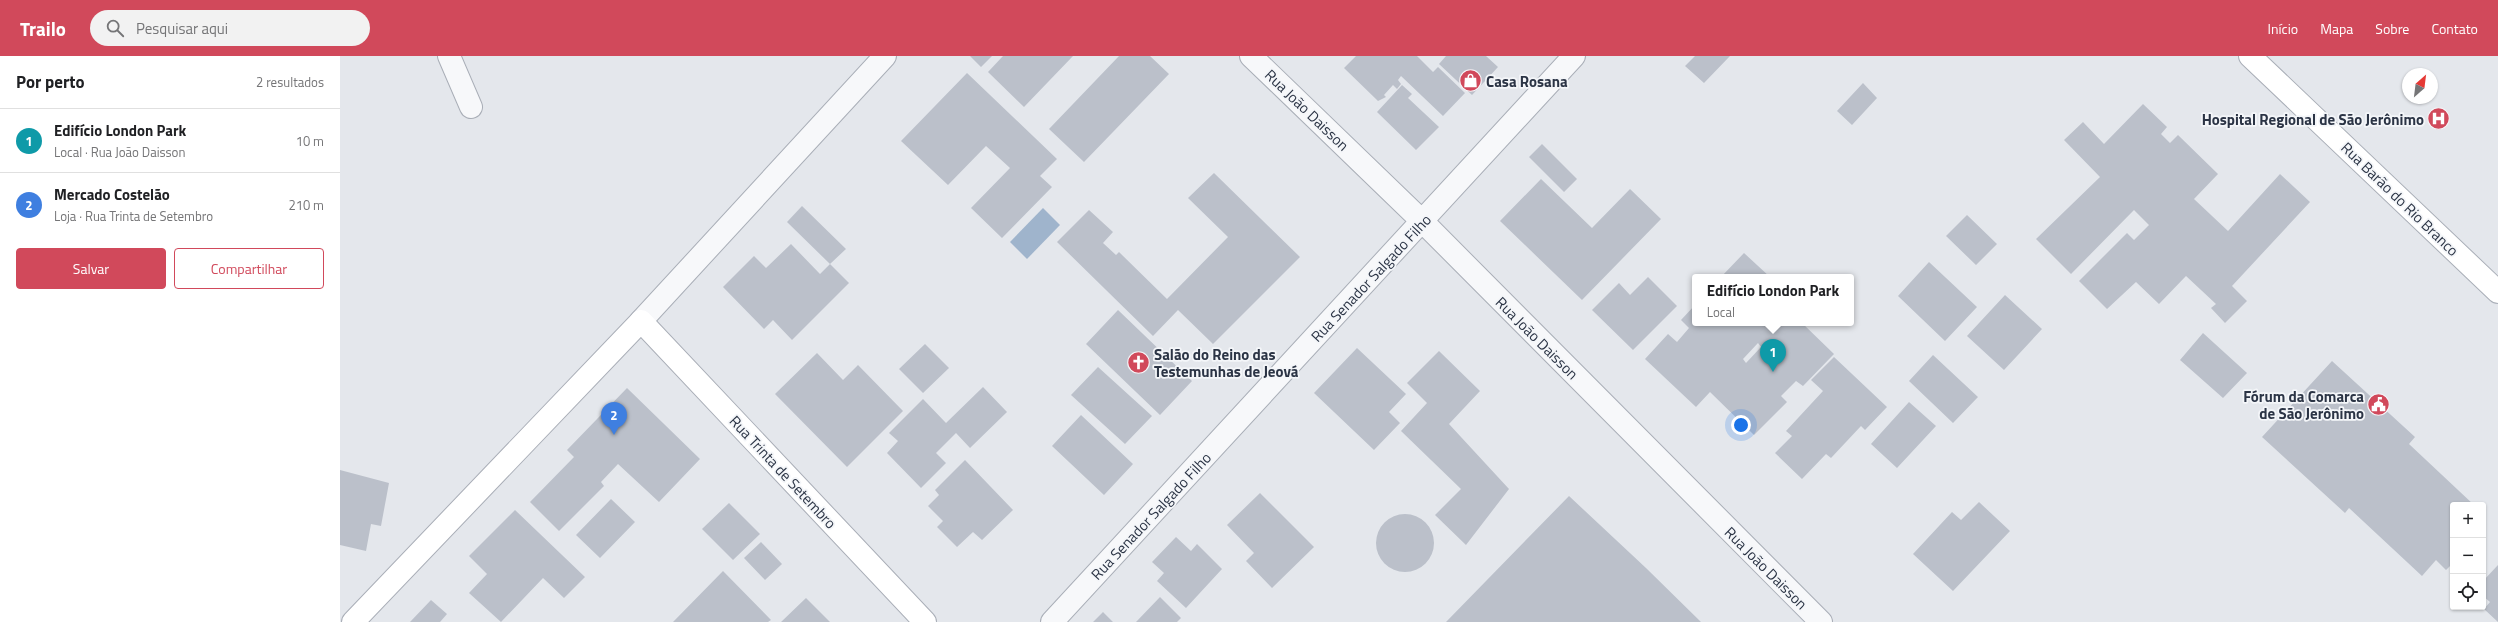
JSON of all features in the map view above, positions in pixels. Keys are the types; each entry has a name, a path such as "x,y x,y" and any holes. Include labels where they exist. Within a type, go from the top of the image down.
{"main road":[{"name":"Rua Barão do Rio Branco","path":"2250,56 2498,292"},
{"path":"353,622 640,322"},
{"name":"Rua Trinta de Setembro","path":"640,322 925,622"}],"street":[{"path":"449,56 471,107"},
{"path":"640,322 885,56"},
{"name":"Rua João Daisson","path":"1251,56 1423,222 1821,622"},
{"name":"Rua Senador Salgado Filho","path":"1052,622 1423,222 1574,56"}],"water":[{"path":"1043,208 1060,225 1027,259 1010,242"}],"building":[{"path":"970,56 992,56 981,67"},
{"path":"1003,56 1073,56 1024,107 988,72"},
{"path":"1119,56 1150,56 1169,74 1084,162 1049,129"},
{"path":"1356,56 1417,56 1433,72 1438,67 1465,93 1443,116 1401,76 1398,80 1401,84 1397,89 1393,85 1384,95 1386,97 1378,101 1344,68"},
{"name":"Casa Rosana","path":"1446,56 1486,56 1498,67 1472,95 1439,64"},
{"path":"1695,56 1730,56 1704,83 1685,66"},
{"path":"967,73 1057,159 1040,176 1052,187 1002,238 971,208 1010,168 986,146 948,185 901,141"},
{"path":"1863,83 1877,98 1852,125 1837,111"},
{"path":"1402,85 1412,94 1408,98 1439,127 1416,150 1377,112"},
{"path":"2143,104 2167,127 2161,134 2170,143 2178,135 2218,174 2194,199 2228,231 2280,174 2310,202 2232,286 2247,301 2225,323 2211,308 2216,304 2186,276 2159,304 2136,282 2107,309 2079,281 2127,233 2134,240 2149,225 2134,210 2071,274 2036,239 2100,177 2064,140 2083,122 2104,144"},
{"path":"1542,144 1577,179 1564,192 1529,157"},
{"path":"1214,173 1300,257 1213,344 1178,310 1153,336 1057,242 1089,210 1113,232 1103,243 1116,255 1119,252 1167,299 1228,237 1188,198"},
{"path":"1541,179 1592,228 1630,189 1661,219 1582,300 1500,221"},
{"path":"802,206 846,249 830,264 787,222"},
{"path":"1967,215 1997,244 1976,265 1946,236"},
{"path":"791,244 820,274 830,264 849,283 792,340 773,320 764,329 723,287 754,256 766,268"},
{"path":"1744,253 1767,274 1724,274"},
{"path":"1929,262 1977,307 1945,341 1898,296"},
{"path":"1648,277 1677,306 1633,350 1592,310 1619,283 1630,295"},
{"path":"2005,295 2042,329 2004,370 1967,336"},
{"path":"1692,308 1692,326 1805,326 1834,354 1803,386 1796,381 1781,396 1787,402 1754,435 1710,392 1696,407 1645,359 1668,334 1677,342 1689,328 1681,320","holes":["1758,343 1761,347 1746,363 1743,359"]},
{"name":"Salão do Reino das Testemunhas de Jeová","path":"1118,310 1192,381 1160,415 1086,344"},
{"path":"2203,333 2247,373 2223,398 2180,360"},
{"path":"925,344 949,368 923,393 899,369"},
{"path":"1357,348 1406,394 1389,412 1400,423 1374,450 1314,393"},
{"path":"1439,351 1480,391 1449,424 1509,489 1466,545 1435,515 1461,489 1401,431 1427,403 1407,383"},
{"path":"817,353 843,380 858,365 903,411 847,467 775,394"},
{"path":"1933,355 1978,397 1953,423 1909,381"},
{"path":"1834,357 1887,407 1865,430 1861,426 1831,458 1826,454 1802,479 1775,453 1792,436 1786,431 1823,391 1811,380"},
{"path":"2332,361 2415,437 2409,444 2471,502 2450,502 2450,566 2446,570 2436,560 2422,576 2349,508 2345,513 2262,437"},
{"path":"1098,367 1152,416 1125,444 1071,395"},
{"path":"983,387 1007,412 970,448 956,433 936,453 946,463 921,488 887,453 898,441 889,433 923,399 946,423"},
{"path":"627,388 700,459 659,502 618,464 601,482 604,486 559,531 530,502 574,457 567,450"},
{"path":"1909,402 1936,426 1897,468 1871,444"},
{"path":"1081,415 1133,464 1104,495 1052,446"},
{"path":"965,460 1013,510 982,540 973,532 957,547 937,527 943,521 928,506 939,495 935,490"},
{"path":"340,470 389,483 381,526 371,524 366,551 340,545"},
{"path":"1260,493 1314,547 1272,588 1246,561 1254,553 1227,525"},
{"path":"1569,496 1646,568 1701,622 1446,622"},
{"path":"611,499 635,522 600,558 576,535"},
{"path":"1979,502 2010,531 1953,591 1913,554 1952,512 1961,520"},
{"path":"729,503 760,534 733,560 702,529"},
{"path":"515,510 585,577 564,598 543,578 501,622 469,593 487,574 469,556"},
{"path":"1405,514 1416,516 1429,527 1432,532 1434,543 1432,554 1421,567 1416,570 1405,572 1394,570 1381,559 1378,554 1376,543 1378,532 1389,519 1394,516"},
{"path":"1176,537 1191,551 1197,544 1222,569 1186,608 1157,581 1164,573 1152,562"},
{"path":"761,542 782,564 765,580 744,558"},
{"path":"2498,565 2498,622 2485,610 2490,602 2486,599 2486,578"},
{"path":"723,571 771,620 768,622 673,622"},
{"path":"1160,597 1181,618 1177,622 1136,622"},
{"path":"806,598 830,622 781,622"},
{"path":"431,600 447,614 440,622 410,622"},
{"path":"1103,612 1113,622 1093,622"}],"place":[{"name":"Casa Rosana","path":"1471,81"},
{"name":"Hospital Regional de São Jerônimo","path":"2439,119"},
{"name":"Salão do Reino das Testemunhas de Jeová","path":"1139,363"},
{"name":"Edifício London Park","path":"1773,372"},
{"name":"Fórum da Comarca de São Jerônimo","path":"2379,405"},
{"name":"Mercado Costelão","path":"614,435"}]}
